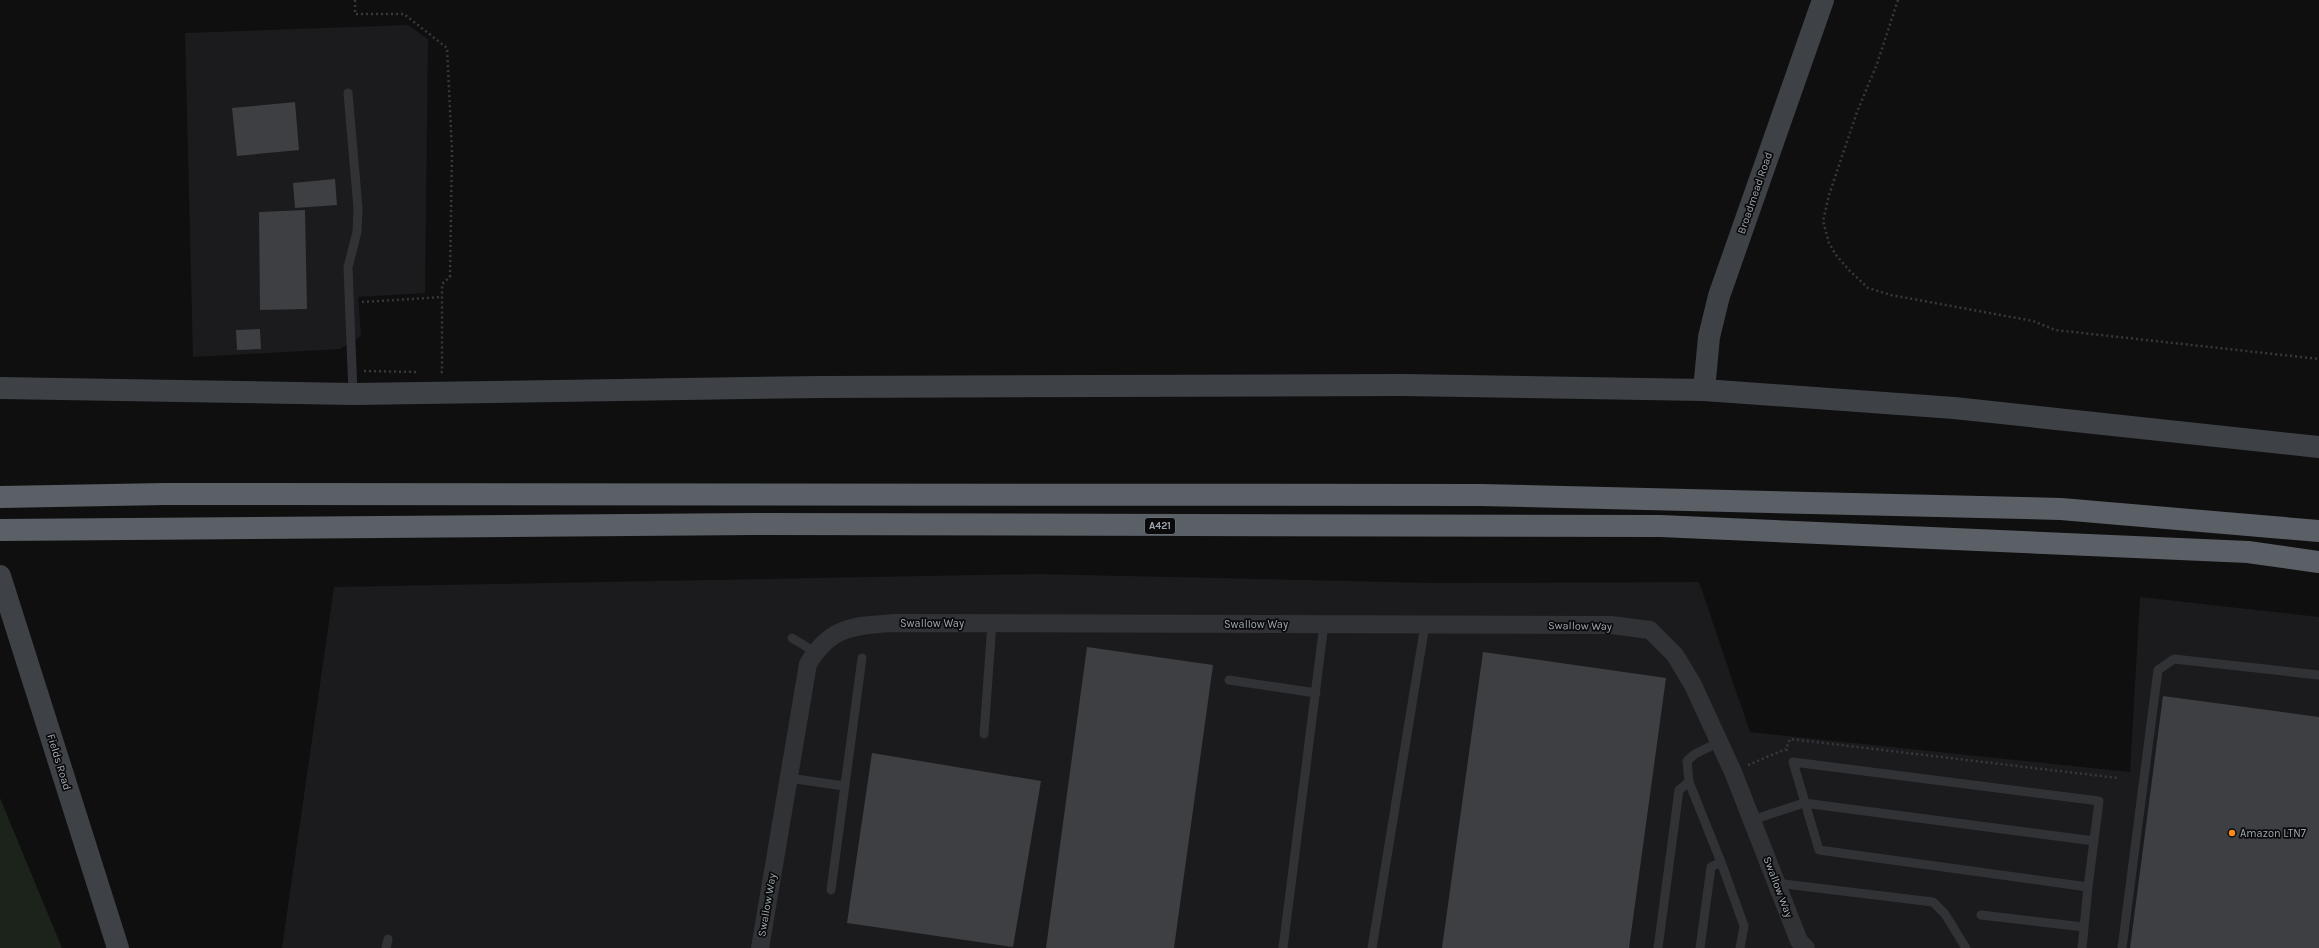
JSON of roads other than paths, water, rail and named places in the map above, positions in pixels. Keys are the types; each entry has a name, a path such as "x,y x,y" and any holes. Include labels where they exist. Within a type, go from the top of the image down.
{"highway":[{"path":"0,497 165,494 1480,496 2061,509 2319,531"},
{"name":"A421","path":"0,530 754,524 1660,526 2248,552 2319,562"}],"street":[{"name":"Broadmead Road","path":"1704,390 1709,337 1719,296 1823,0"},
{"path":"0,388 353,394 820,387 1027,386 1402,385 1704,390 1954,408 2319,447"},
{"name":"Fields Road","path":"0,576 118,948"},
{"name":"Swallow Way","path":"760,948 808,664 815,652 826,639 859,626 894,623 1611,626 1650,630 1675,655 1692,685 1733,772 1799,941 1806,948"}],"lane":[{"path":"348,93 358,208 357,232 348,267 354,371 353,394"},
{"path":"984,734 992,623"},
{"path":"1283,948 1324,624"},
{"path":"1372,948 1425,625"},
{"path":"792,638 815,652"},
{"path":"831,890 862,658"},
{"path":"2122,948 2158,670 2174,659 2319,675"},
{"path":"1230,680 1316,693"},
{"path":"1719,742 1695,754 1687,761 1688,782 1721,862 1744,926 1740,948"},
{"path":"2082,948 2098,801 1793,762 1819,850 2088,887"},
{"path":"789,778 844,786"},
{"path":"1658,948 1679,790 1688,782"},
{"path":"1752,820 1804,803 2094,841"},
{"path":"1700,948 1711,867 1721,862"},
{"path":"1776,883 1932,902 1945,914 1966,948"},
{"path":"1981,915 2084,927"}],"place":[{"name":"Amazon LTN7","path":"2232,833"}]}
